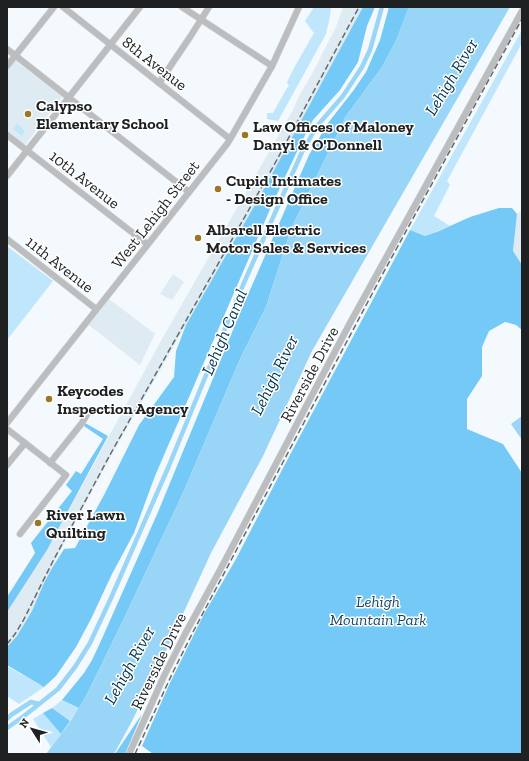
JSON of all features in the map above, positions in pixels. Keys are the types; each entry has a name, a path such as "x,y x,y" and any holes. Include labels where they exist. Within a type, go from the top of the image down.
{"street":[{"path":"7,66 54,7"},
{"name":"8th Avenue","path":"63,7 230,139"},
{"path":"7,176 140,7"},
{"path":"182,7 272,66"},
{"path":"159,83 210,7"},
{"name":"West Lehigh Street","path":"7,423 230,139 272,66 299,7"},
{"name":"Riverside Drive","path":"129,754 160,683 185,634 346,330 522,11"},
{"path":"7,49 189,192"},
{"name":"10th Avenue","path":"7,135 147,244"},
{"name":"11th Avenue","path":"7,239 96,309"},
{"path":"50,463 89,412"},
{"path":"7,429 66,475 20,534"},
{"path":"7,465 25,443"}],"shaded area":[{"path":"314,7 331,7 326,34 278,121 267,119 267,113 273,113 289,86 287,82 314,33 305,21"},
{"path":"343,7 363,7 260,196 117,445 72,528 44,583 32,611 17,636 7,647 7,612 47,550 162,339 293,110 336,27"},
{"path":"522,30 522,43 447,181 450,185 434,216 450,226 425,236 410,230"},
{"name":"Calypso Elementary School","path":"15,60 62,97 25,145 7,131 7,71"},
{"path":"17,124 25,131 22,136 13,129"},
{"path":"522,210 522,265 513,251 517,214"},
{"path":"7,246 53,281 7,340"},
{"path":"173,274 184,282 172,300 160,294"},
{"path":"109,299 155,334 140,365 89,325"},
{"path":"7,666 44,687 19,704 7,696"},
{"path":"62,700 79,708 70,721 52,708"},
{"path":"43,713 61,734 51,747 33,719"}],"green space":[{"path":"363,7 375,7 367,26 358,62 340,90 313,120 300,145 271,207 155,476 134,533 76,647 56,676 44,687 7,665 7,647 17,636 32,611 44,583 64,549 75,548 104,495 139,425 174,377 176,351 186,325 260,196"},
{"path":"389,7 409,7 396,41 382,67 346,116 291,229 266,307 240,359 183,493 119,629 79,708 62,700 84,673 92,660 158,512 240,313 309,155 328,123 366,72 380,40"},
{"name":"Lehigh Mountain Park","path":"499,208 512,208 517,214 513,251 522,265 522,330 516,325 505,322 489,331 482,347 482,376 467,399 467,429 503,444 522,473 522,754 153,754 142,746 169,685 204,614 236,559 410,230 425,236 470,217"},
{"path":"85,423 108,436 47,550 7,612 7,597 35,553 31,543 72,491 66,485 76,471 81,474 103,439 84,426"},
{"path":"52,708 70,721 61,734 43,713"},
{"path":"142,714 125,754 115,754"}],"water":[{"name":"Lehigh River","path":"409,7 510,7 312,351 263,456 211,553 159,666 114,754 46,754 68,725 85,698 119,629 183,493 240,359 266,307 291,229 346,116 382,67 396,41"},
{"path":"522,416 522,440 511,424"}],"waterway":[{"name":"Lehigh Canal","path":"7,728 58,689 75,667 90,643 168,468 243,285 302,152 317,126 343,96 362,67 370,50 382,7"},
{"path":"7,719 31,702 39,704"}],"railway":[{"path":"7,644 23,621 53,561 111,453 273,167 359,7"},
{"path":"135,754 193,632 381,277 522,19"}],"place":[{"name":"Calypso Elementary School","path":"28,114"},
{"name":"Law Offices of Maloney Danyi & O'Donnell","path":"245,135"},
{"name":"Cupid Intimates - Design Office","path":"218,189"},
{"name":"Albarell Electric Motor Sales & Services","path":"198,238"},
{"name":"Keycodes Inspection Agency","path":"49,399"},
{"name":"River Lawn Quilting","path":"38,523"}]}
